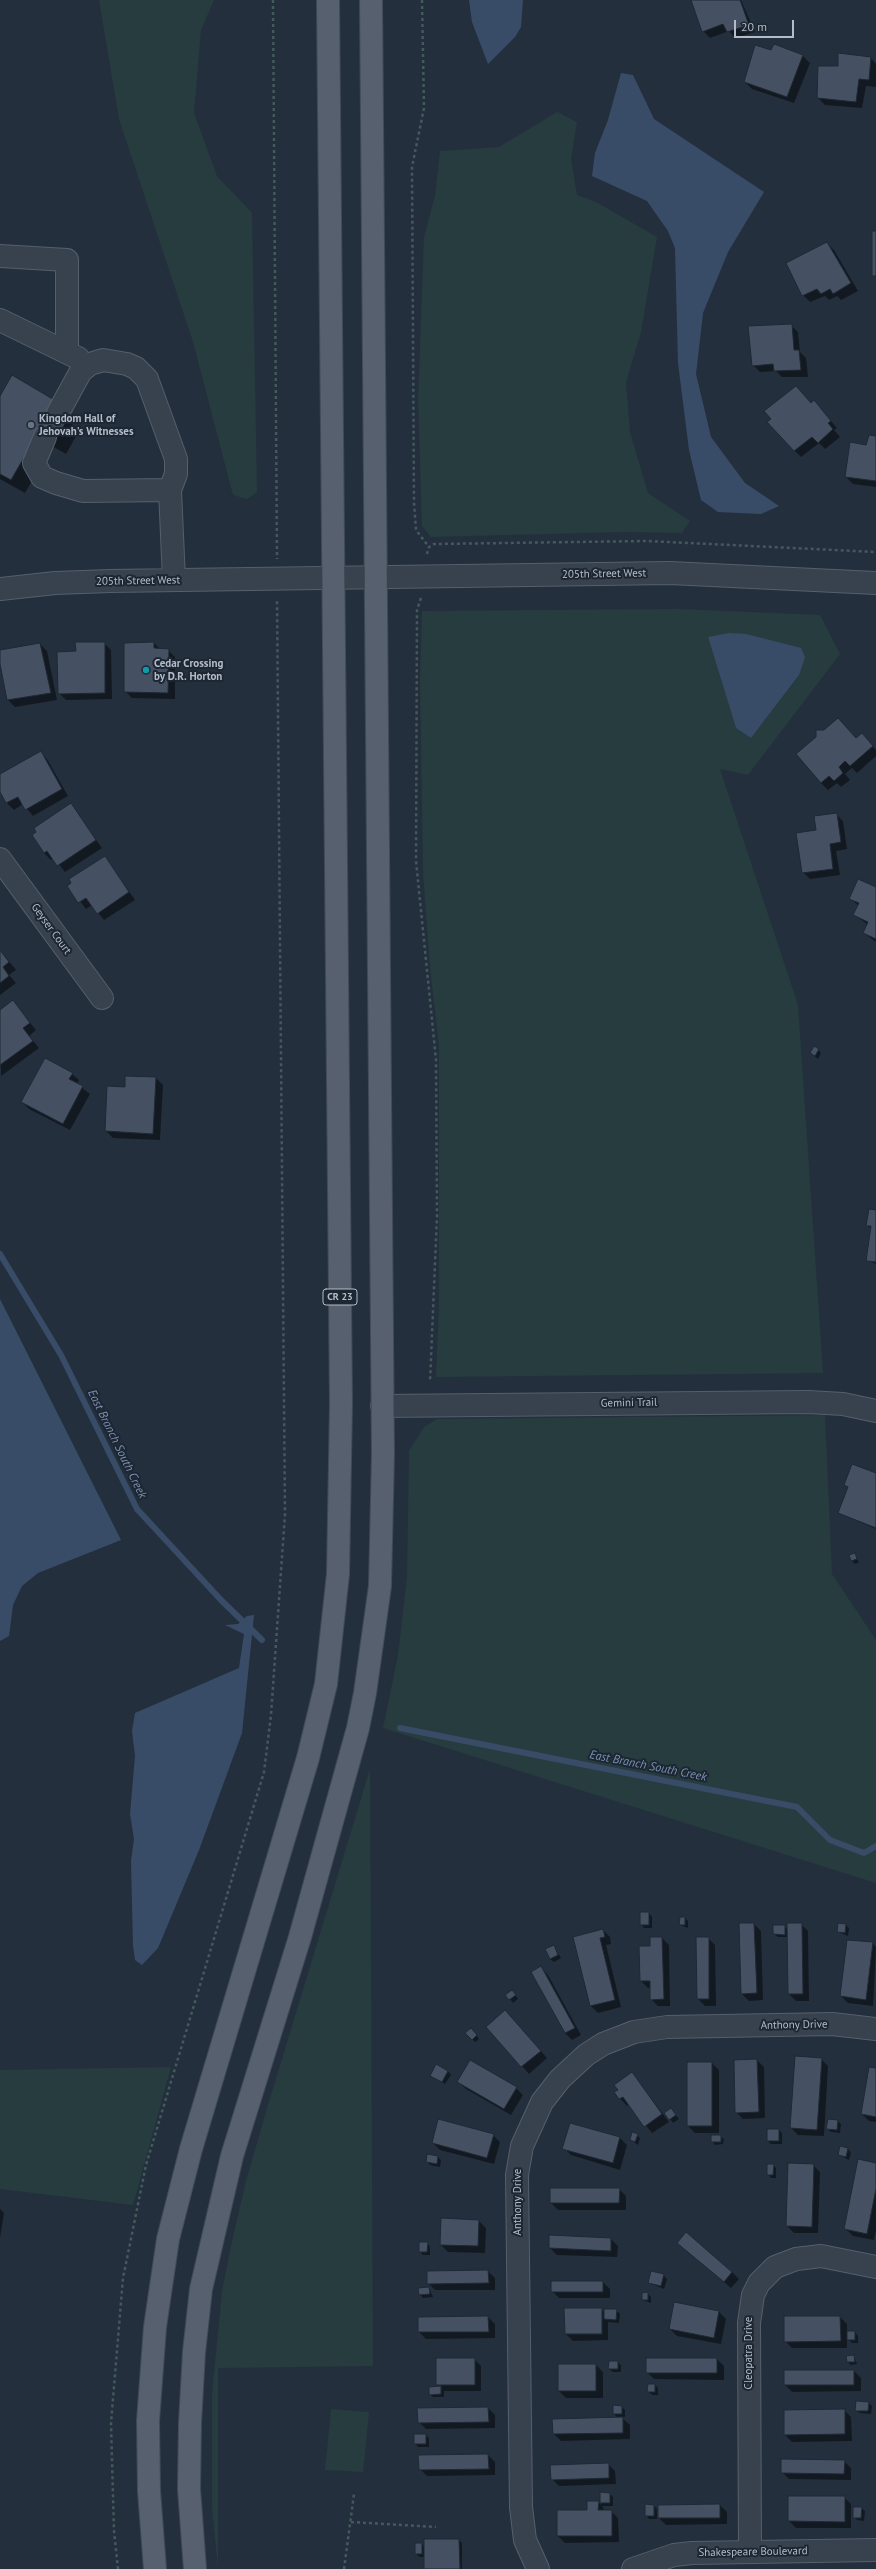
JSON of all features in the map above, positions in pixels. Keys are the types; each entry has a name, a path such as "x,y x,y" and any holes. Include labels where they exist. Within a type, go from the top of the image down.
{"main road":[{"name":"CR 23","path":"155,2569 149,2491 148,2421 155,2326 168,2239 187,2164 308,1758 326,1684 334,1625 340,1532 341,1404 332,579 328,0"},
{"path":"195,2569 190,2489 190,2423 194,2352 201,2289 232,2156 302,1929 358,1728 365,1693 382,1558 377,578 371,0"}],"street":[{"path":"0,256 67,260 67,352"},
{"path":"0,320 90,364"},
{"path":"58,413 81,371 90,364 103,360 127,364 136,368 147,379 176,458 176,474 170,490 174,580"},
{"path":"45,437 34,463 42,477 56,483 83,491 170,490"},
{"name":"205th Street West","path":"0,590 55,583 670,573 876,583"},
{"name":"Geyser Court","path":"0,859 102,998"},
{"name":"Gemini Trail","path":"382,1406 808,1402 843,1404 876,1411"},
{"name":"Anthony Drive","path":"538,2569 525,2540 521,2507 517,2175 522,2146 542,2102 560,2079 586,2055 603,2044 634,2032 667,2027 832,2024 876,2029"},
{"name":"Cleopatra Drive","path":"750,2551 749,2323 753,2295 759,2283 775,2267 796,2259 820,2256 876,2267"},
{"name":"Shakespeare Boulevard","path":"633,2569 674,2555 750,2551 876,2550"}],"path":[{"path":"118,2569 114,2531 110,2423 123,2278 146,2165 264,1772 272,1708 285,1514 273,0"},
{"path":"422,0 424,108 412,167 414,503 416,530 429,547"},
{"path":"427,554 429,547 434,544 647,541 876,552"},
{"path":"422,598 417,610 416,861 436,1060 437,1216 430,1382"},
{"path":"344,2569 354,2494"},
{"path":"351,2522 436,2527"}],"green space":[{"path":"99,0 214,0 201,30 194,113 217,176 252,213 257,492 247,499 233,495 193,342 119,119"},
{"path":"557,112 577,122 571,159 577,195 596,202 657,237 641,332 626,382 630,432 648,493 690,521 682,533 624,532 431,537 422,526 418,400 424,237 435,196 440,151 499,147"},
{"path":"679,609 820,615 840,654 748,775 720,769 798,1005 823,1373 436,1377 439,1304 439,1044 430,968 423,872 420,679 422,611","holes":["708,637 799,675 751,738 736,728"]},
{"path":"825,1415 832,1574 876,1640 876,1883 383,1728 398,1655 407,1577 409,1451 424,1427 437,1419"},
{"path":"370,1769 373,2366 218,2368 218,2569 212,2508 212,2394 222,2291 246,2181"},
{"path":"171,2067 133,2205 0,2189 0,2070"},
{"path":"331,2409 369,2412 363,2472 325,2470"}],"water":[{"path":"469,0 523,0 521,27 515,37 488,64 472,22"},
{"path":"621,73 633,75 654,119 764,192 728,252 703,313 696,374 711,437 745,483 779,506 761,514 718,512 701,500 689,450 678,363 675,248 668,231 647,201 592,176 595,153 608,120"},
{"path":"729,633 746,634 801,648 805,657 799,675 751,738 736,728 708,637"},
{"path":"0,1299 121,1540 38,1573 22,1586 13,1605 9,1636 0,1641"},
{"path":"254,1615 242,1733 199,1850 158,1948 142,1965 135,1960 133,1946 131,1861 134,1839 130,1814 135,1756 132,1731 135,1713 239,1668 244,1634 225,1625 238,1624 247,1616"}],"building":[{"path":"691,0 740,0 749,25 727,32 723,24 702,32"},
{"path":"774,44 803,55 787,97 744,82 755,45 771,50"},
{"path":"838,53 871,57 869,80 859,79 856,102 817,98 818,66 838,66"},
{"path":"872,231 876,231 876,276 872,276"},
{"path":"827,242 851,283 833,294 830,289 821,294 817,289 802,296 786,263"},
{"path":"792,324 794,350 799,350 801,370 774,371 773,364 752,366 748,326"},
{"name":"Kingdom Hall of Jehovah's Witnesses","path":"12,375 56,401 66,417 52,441 38,433 11,480 0,474 0,396"},
{"path":"796,386 811,403 814,400 831,421 828,423 833,429 818,443 812,437 794,451 767,422 771,419 764,411"},
{"path":"869,435 876,436 876,481 845,477 850,442 866,445"},
{"path":"75,642 105,642 105,693 58,694 57,652 76,651"},
{"name":"Cedar Crossing by D.R. Horton","path":"154,642 154,648 169,649 168,693 124,692 124,643"},
{"path":"40,643 51,693 7,700 0,664 0,650"},
{"path":"838,718 856,738 862,733 873,746 850,766 845,761 839,767 843,773 834,781 829,776 821,783 796,754 816,737 816,730 824,730"},
{"path":"41,751 62,789 25,810 18,797 6,803 0,792 0,774"},
{"path":"71,803 96,840 57,866 47,851 44,853 32,835 36,832 34,828"},
{"path":"837,813 841,842 830,844 833,869 802,873 796,833 816,830 814,816"},
{"path":"105,856 129,892 97,914 86,898 78,903 67,886 71,883 69,879"},
{"path":"858,879 876,887 876,939 863,933 868,922 853,915 859,903 849,899"},
{"path":"0,950 9,962 3,967 9,976 0,983"},
{"path":"13,1000 30,1023 23,1028 33,1041 0,1065 0,1010"},
{"path":"814,1046 819,1049 815,1056 810,1053"},
{"path":"45,1058 73,1073 69,1079 83,1086 63,1124 21,1102"},
{"path":"125,1076 156,1077 153,1134 105,1131 107,1086 125,1087"},
{"path":"869,1209 876,1210 876,1262 866,1261 871,1226 866,1226"},
{"path":"852,1464 876,1473 876,1528 838,1513 848,1487 844,1485"},
{"path":"855,1553 857,1559 851,1561 849,1555"},
{"path":"640,1912 649,1912 649,1925 640,1925"},
{"path":"680,1917 685,1917 685,1925 679,1925"},
{"path":"739,1923 754,1923 757,1993 741,1994"},
{"path":"787,1923 802,1923 803,1994 788,1994"},
{"path":"838,1923 846,1924 845,1933 837,1932"},
{"path":"773,1925 785,1925 785,1935 773,1934"},
{"path":"603,1929 605,1937 600,1938 615,2000 590,2006 573,1937"},
{"path":"650,1937 662,1937 664,1999 650,2000 650,1981 640,1981 639,1946 650,1946"},
{"path":"696,1937 709,1937 709,1999 697,1999"},
{"path":"847,1940 873,1942 866,2000 840,1996"},
{"path":"554,1945 558,1955 550,1959 545,1949"},
{"path":"541,1966 575,2028 565,2033 531,1972"},
{"path":"512,1990 516,1995 509,2000 505,1995"},
{"path":"505,2010 541,2051 521,2067 486,2027"},
{"path":"471,2028 477,2035 472,2040 465,2033"},
{"path":"795,2056 822,2058 817,2130 790,2128"},
{"path":"757,2059 759,2112 735,2113 734,2060"},
{"path":"470,2060 517,2087 504,2109 457,2082"},
{"path":"687,2062 712,2062 712,2126 687,2126"},
{"path":"436,2064 448,2071 442,2082 430,2076"},
{"path":"869,2067 876,2068 876,2117 861,2114"},
{"path":"632,2072 662,2114 644,2127 623,2097 619,2099 614,2092 618,2090 614,2085"},
{"path":"671,2108 676,2115 669,2120 664,2113"},
{"path":"438,2119 494,2134 487,2158 432,2143"},
{"path":"828,2119 838,2120 837,2130 826,2129"},
{"path":"570,2123 620,2137 613,2163 562,2149"},
{"path":"767,2129 779,2129 779,2141 767,2141"},
{"path":"632,2132 638,2134 635,2142 630,2140"},
{"path":"711,2135 721,2135 721,2142 711,2142"},
{"path":"840,2146 848,2148 846,2157 838,2155"},
{"path":"427,2154 438,2156 437,2164 426,2162"},
{"path":"858,2159 876,2163 876,2189 867,2234 844,2229"},
{"path":"788,2163 814,2164 812,2227 786,2226"},
{"path":"767,2164 774,2164 773,2175 767,2175"},
{"path":"550,2188 620,2188 619,2203 550,2203"},
{"path":"441,2218 479,2220 478,2246 440,2245"},
{"path":"686,2232 732,2272 724,2282 677,2243"},
{"path":"549,2235 611,2238 611,2251 549,2248"},
{"path":"419,2242 428,2242 427,2252 419,2252"},
{"path":"488,2270 489,2283 427,2284 427,2271"},
{"path":"651,2271 664,2274 661,2286 648,2283"},
{"path":"551,2281 603,2281 603,2292 551,2292"},
{"path":"429,2287 430,2294 419,2295 418,2288"},
{"path":"648,2292 648,2300 642,2300 642,2293"},
{"path":"674,2302 719,2311 714,2338 669,2329"},
{"path":"564,2308 602,2308 602,2334 565,2334"},
{"path":"604,2309 617,2309 616,2320 604,2319"},
{"path":"488,2316 489,2332 418,2332 418,2317"},
{"path":"784,2316 840,2316 841,2341 784,2342"},
{"path":"847,2331 855,2331 855,2340 847,2340"},
{"path":"854,2355 855,2362 847,2362 846,2356"},
{"path":"436,2358 475,2358 475,2385 436,2385"},
{"path":"646,2358 717,2358 717,2373 646,2373"},
{"path":"609,2361 618,2361 618,2369 608,2369"},
{"path":"558,2364 596,2364 596,2391 558,2391"},
{"path":"784,2370 854,2370 854,2385 784,2385"},
{"path":"648,2384 655,2384 655,2392 647,2392"},
{"path":"441,2386 441,2394 429,2395 429,2387"},
{"path":"856,2401 869,2402 868,2411 855,2411"},
{"path":"613,2405 622,2406 622,2414 613,2414"},
{"path":"488,2407 489,2422 418,2423 417,2408"},
{"path":"845,2409 845,2434 784,2435 784,2410"},
{"path":"623,2417 623,2433 553,2434 552,2419"},
{"path":"414,2434 426,2434 426,2444 414,2444"},
{"path":"488,2454 489,2469 419,2470 418,2455"},
{"path":"781,2459 845,2460 844,2474 781,2473"},
{"path":"609,2463 609,2478 551,2480 550,2465"},
{"path":"600,2492 610,2493 610,2503 600,2503"},
{"path":"788,2496 845,2496 845,2522 788,2521"},
{"path":"587,2501 599,2501 598,2510 612,2510 612,2536 557,2536 557,2510 587,2510"},
{"path":"645,2504 654,2505 654,2516 645,2516"},
{"path":"720,2504 720,2518 658,2518 658,2505"},
{"path":"853,2507 862,2507 861,2518 853,2518"},
{"path":"424,2539 459,2539 460,2569 424,2569"},
{"path":"415,2543 422,2543 422,2554 415,2554"}],"waterway":[{"name":"East Branch South Creek","path":"0,1254 61,1355 137,1509 221,1600 262,1640"},
{"name":"East Branch South Creek","path":"400,1728 797,1807 830,1840 864,1853 876,1846"}],"tunnel":[{"path":"45,437 58,413"}],"place":[{"name":"Kingdom Hall of Jehovah's Witnesses","path":"31,425"},
{"name":"Cedar Crossing by D.R. Horton","path":"146,670"}]}
